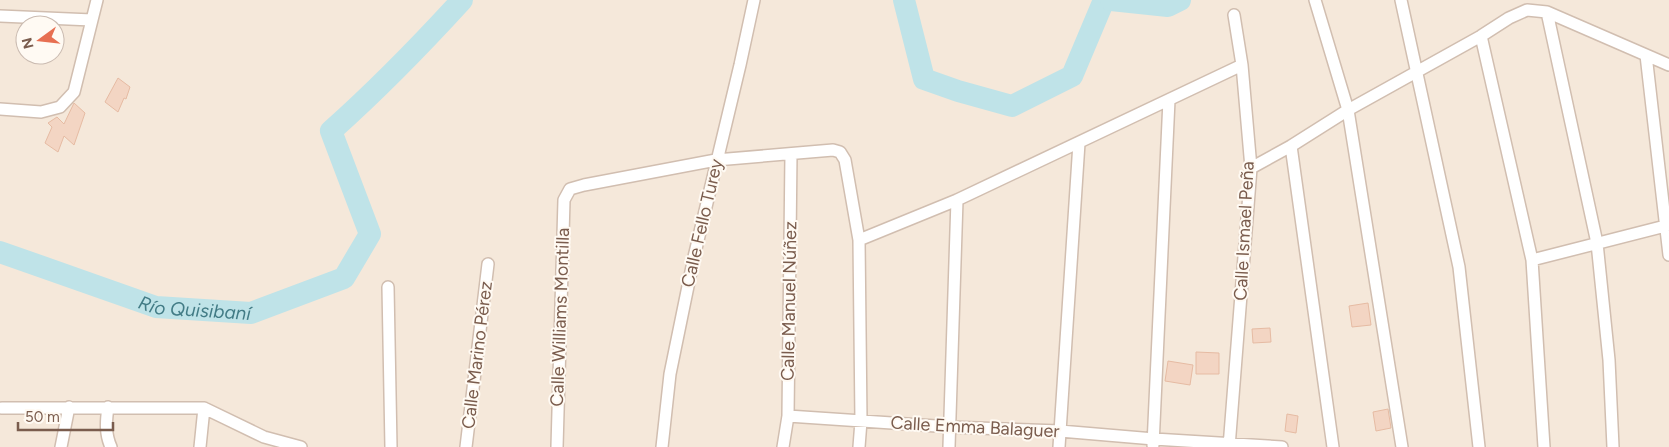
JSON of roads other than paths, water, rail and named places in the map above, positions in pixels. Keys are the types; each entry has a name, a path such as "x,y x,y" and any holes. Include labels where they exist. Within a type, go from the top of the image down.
{"street":[{"path":"0,109 41,112 60,107 74,92 97,0"},
{"name":"Calle Fello Turey","path":"662,447 670,374 694,257 754,0"},
{"path":"1315,0 1348,110 1402,447"},
{"path":"1401,0 1459,266 1479,447"},
{"path":"1250,168 1291,146 1348,110 1481,36 1509,18 1527,10 1547,12 1669,65"},
{"path":"1547,12 1597,243 1609,360 1613,447"},
{"name":"Calle Ismael Peña","path":"1229,445 1250,168 1242,65 1234,15"},
{"path":"0,16 92,20"},
{"path":"1481,36 1532,260 1544,447"},
{"path":"1646,55 1669,255"},
{"path":"859,240 957,200 1242,65"},
{"path":"1153,443 1169,100"},
{"path":"1059,447 1079,143"},
{"path":"1291,146 1333,447"},
{"path":"716,160 833,150 840,152 845,160 859,240 861,421 859,447"},
{"name":"Calle Manuel Núñez","path":"783,447 788,416 791,154"},
{"name":"Calle Williams Montilla","path":"556,447 564,200 570,189 716,160"},
{"path":"950,447 957,200"},
{"path":"1532,260 1667,225"},
{"name":"Calle Marino Pérez","path":"466,447 488,264"},
{"path":"388,287 390,447"},
{"path":"108,407 105,423 111,447"},
{"path":"2,408 204,408 263,442 301,447"},
{"path":"61,447 68,408"},
{"path":"200,447 204,408"},
{"name":"Calle Emma Balaguer","path":"788,416 951,427 1060,431 1153,443 1282,447"}],"waterway":[{"name":"Río Quisibaní","path":"0,252 156,307 251,313 344,278 370,234 331,131 398,67 462,0"},
{"name":"Río Quisibaní","path":"904,0 924,79 1012,106 1072,76 1104,0"},
{"name":"Río Quisibaní","path":"1111,0 1168,6 1180,0"}]}
